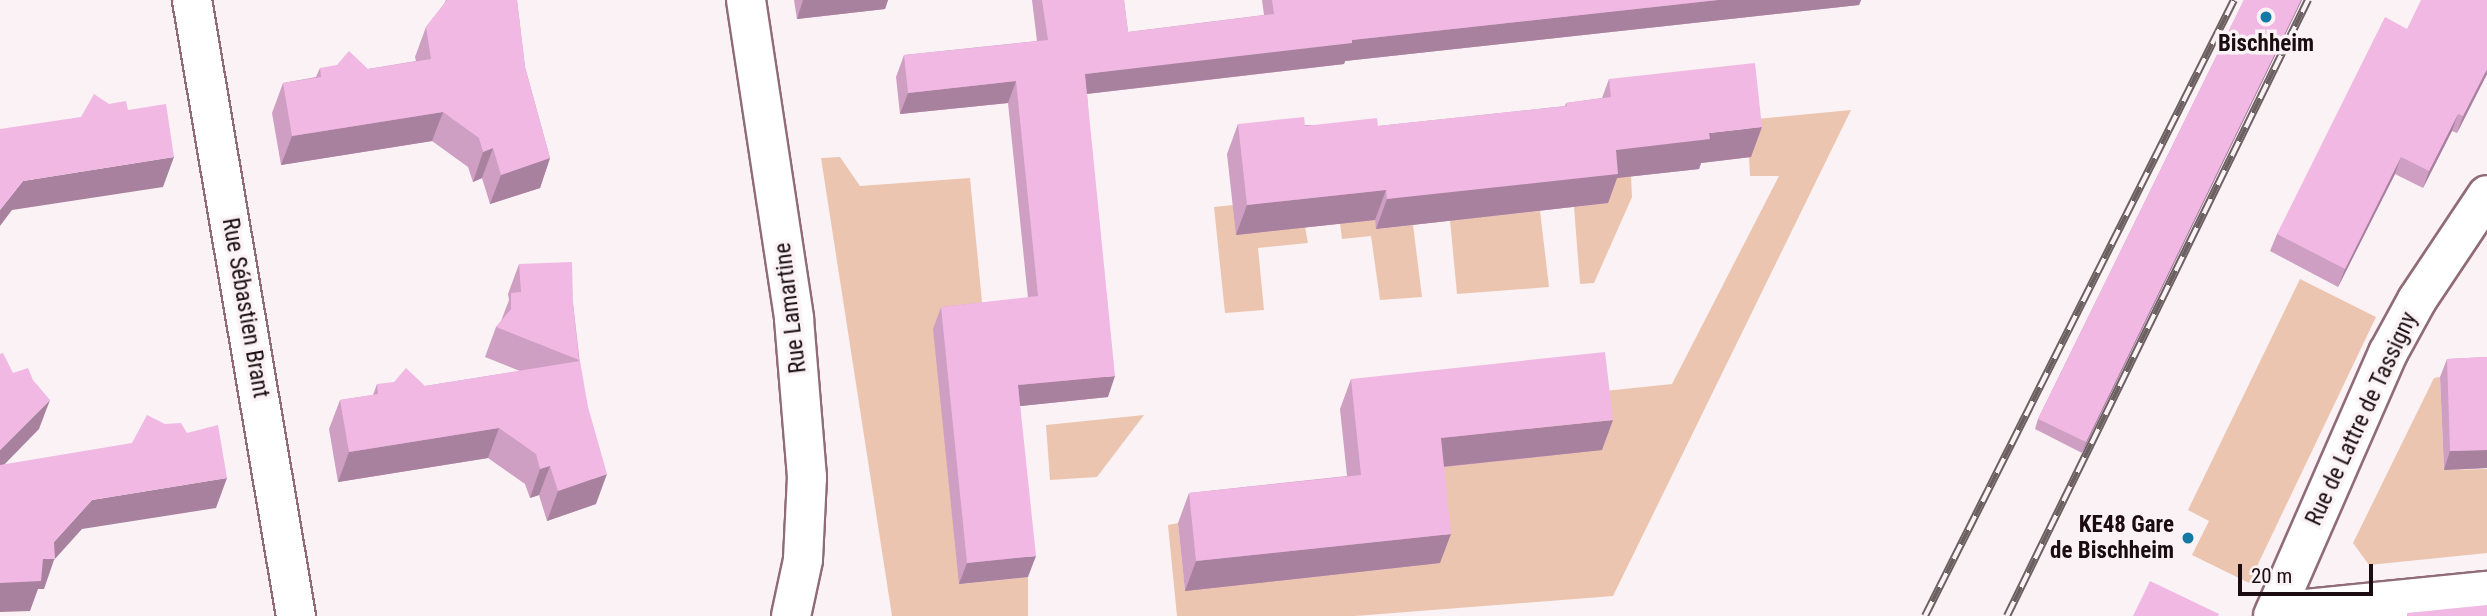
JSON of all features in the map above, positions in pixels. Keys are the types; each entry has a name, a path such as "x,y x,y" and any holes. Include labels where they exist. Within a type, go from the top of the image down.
{"street":[{"name":"Rue Sébastien Brant","path":"192,0 296,616"},
{"name":"Rue Lamartine","path":"746,0 792,305 807,477 803,560 791,616"},
{"name":"Rue de Lattre de Tassigny","path":"2274,614 2388,353 2417,300 2487,195"},
{"path":"2274,614 2487,591"}],"shaded area":[{"path":"1851,110 1613,596 1355,616 1177,616 1168,525 1178,523 1185,590 1408,471 1595,392 1672,384 1779,176 1750,176 1747,120"},
{"path":"840,157 860,186 970,178 984,323 960,584 1028,577 1028,616 892,616 821,158"},
{"path":"1631,176 1632,197 1594,283 1580,284 1574,207 1607,203 1605,179"},
{"path":"1233,205 1305,227 1308,243 1258,248 1264,310 1225,313 1214,207"},
{"path":"1540,211 1549,287 1457,294 1450,220"},
{"path":"1375,220 1377,229 1413,225 1422,297 1380,300 1371,236 1342,239 1340,223"},
{"path":"2300,279 2376,317 2249,583 2192,555 2209,521 2188,510"},
{"path":"2440,377 2444,470 2487,469 2487,553 2369,565 2353,543 2434,378"},
{"path":"1144,415 1097,477 1050,480 1046,425"}],"building":[{"path":"447,0 517,0 525,67 550,158 501,175 493,148 483,152 479,138 443,112 292,136 283,83 321,77 320,68 337,65 349,51 368,69 431,59 426,27"},
{"path":"1042,0 1124,0 1128,32 1274,14 1272,0 1718,0 1352,40 1352,43 1085,74 1115,376 1018,385 1036,556 967,563 941,307 1038,296 1016,81 908,93 904,55 1048,40"},
{"path":"2244,0 2301,0 2086,442 2038,419"},
{"path":"2421,0 2487,0 2487,69 2463,116 2458,114 2429,171 2401,157 2345,269 2277,234 2385,17 2407,29"},
{"path":"1755,63 1762,127 1709,133 1710,139 1616,150 1618,174 1387,199 1386,190 1247,205 1238,124 1304,117 1305,126 1377,118 1378,126 1567,106 1566,103 1611,97 1609,79"},
{"path":"94,94 109,104 126,101 128,110 166,104 174,157 23,181 0,210 0,129 81,117"},
{"path":"572,262 579,360 496,327 511,309 511,293 521,292 519,264"},
{"path":"1605,352 1613,420 1441,438 1451,534 1196,561 1189,493 1361,475 1351,379"},
{"path":"3,353 13,373 28,368 33,380 50,400 0,450 0,354"},
{"path":"2487,357 2487,450 2450,451 2447,359"},
{"path":"580,361 588,407 607,474 558,491 550,466 540,469 536,454 499,428 349,452 340,400 378,394 377,384 394,382 406,368 425,386"},
{"path":"147,415 165,424 181,423 187,433 218,425 227,478 92,500 54,542 55,559 43,559 41,581 0,583 0,465 132,443"},
{"path":"2150,581 2219,614 2133,616"},
{"path":"2487,605 2487,616 2407,616 2407,613"}],"railway":[{"path":"1925,616 2234,0"},
{"path":"2007,616 2308,0"}],"place":[{"name":"Bischheim","path":"2266,17"},
{"name":"KE48 Gare de Bischheim","path":"2188,538"}]}
